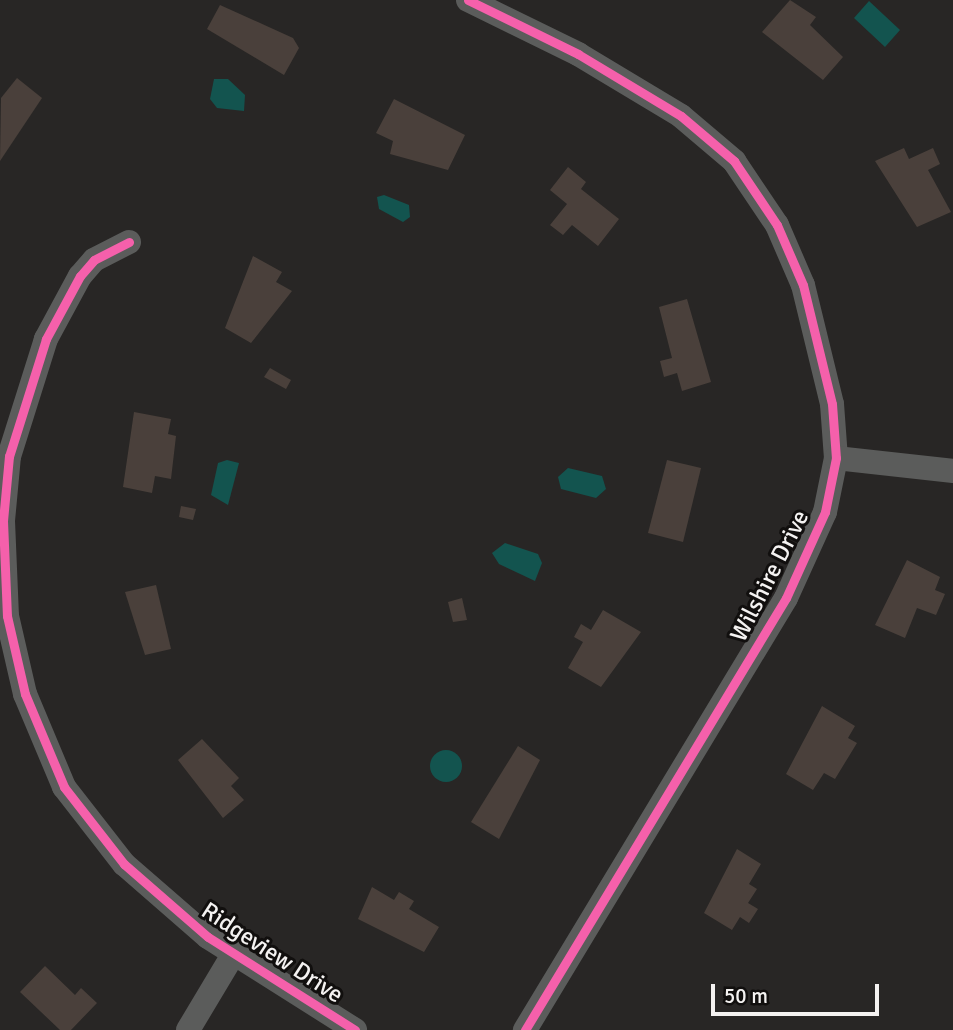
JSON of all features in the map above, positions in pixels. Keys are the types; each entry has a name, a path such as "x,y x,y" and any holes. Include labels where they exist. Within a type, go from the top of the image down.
{"street":[{"name":"Wilshire Drive","path":"468,0 646,95 734,161 777,225 803,285 832,404 836,458 825,512 786,598 525,1030"},
{"name":"Ridgeview Drive","path":"129,242 94,260 46,339 9,456 3,521 4,617 33,716 64,787 95,831 162,902 234,953 355,1030"},
{"path":"836,458 953,471"},
{"path":"188,1030 234,953"}],"water":[{"path":"869,1 900,30 885,47 854,18"},
{"path":"214,79 228,79 245,95 244,111 217,108 210,99"},
{"path":"384,195 409,205 410,217 403,222 379,209 377,197"},
{"path":"227,460 239,463 228,505 211,495 218,463"},
{"path":"568,468 602,476 606,489 596,498 561,489 558,477"},
{"path":"505,543 538,554 542,563 535,581 499,564 492,553"},
{"path":"446,750 457,755 462,766 457,777 446,782 435,777 430,766 435,755"}],"building":[{"path":"790,0 816,17 810,25 843,57 823,80 762,32"},
{"path":"220,5 293,38 299,48 284,75 207,29"},
{"path":"17,78 42,98 0,161 1,98"},
{"path":"394,99 465,135 448,170 390,154 393,141 376,133"},
{"path":"904,148 909,159 933,148 940,164 928,170 951,212 917,227 875,161"},
{"path":"568,167 586,182 581,189 619,219 598,246 572,225 563,235 550,225 567,204 550,190"},
{"path":"253,256 282,272 276,282 292,291 251,343 225,328"},
{"path":"687,299 711,382 682,391 677,373 664,377 660,361 672,358 659,307"},
{"path":"270,368 291,380 286,389 264,377"},
{"path":"134,412 171,419 168,434 176,436 171,479 155,476 152,493 123,487"},
{"path":"667,460 701,468 683,542 648,533"},
{"path":"181,506 196,509 193,520 179,517"},
{"path":"907,560 940,577 935,590 945,594 936,615 917,608 905,638 875,625"},
{"path":"156,585 171,649 145,655 125,592"},
{"path":"462,598 467,620 453,622 448,602"},
{"path":"603,610 641,632 601,687 568,668 583,642 574,637 581,624 591,630"},
{"path":"822,706 855,726 848,738 857,743 835,779 824,773 813,790 786,774"},
{"path":"202,739 239,778 231,786 244,800 223,818 178,760"},
{"path":"518,746 540,760 499,839 471,822"},
{"path":"737,849 761,864 749,884 757,889 748,903 758,909 749,923 740,917 732,930 704,913"},
{"path":"372,887 394,900 399,892 414,901 409,909 439,927 424,952 358,919"},
{"path":"45,966 75,995 81,988 97,1003 71,1030 60,1030 20,992"}],"cycle path":[{"path":"468,0 578,54 681,116 734,161 777,225 803,285 832,404 836,458 825,512 786,598 525,1030"},
{"path":"129,242 94,260 80,276 46,339 9,456 3,521 7,616 25,694 64,787 124,864 208,937 355,1030"}]}
